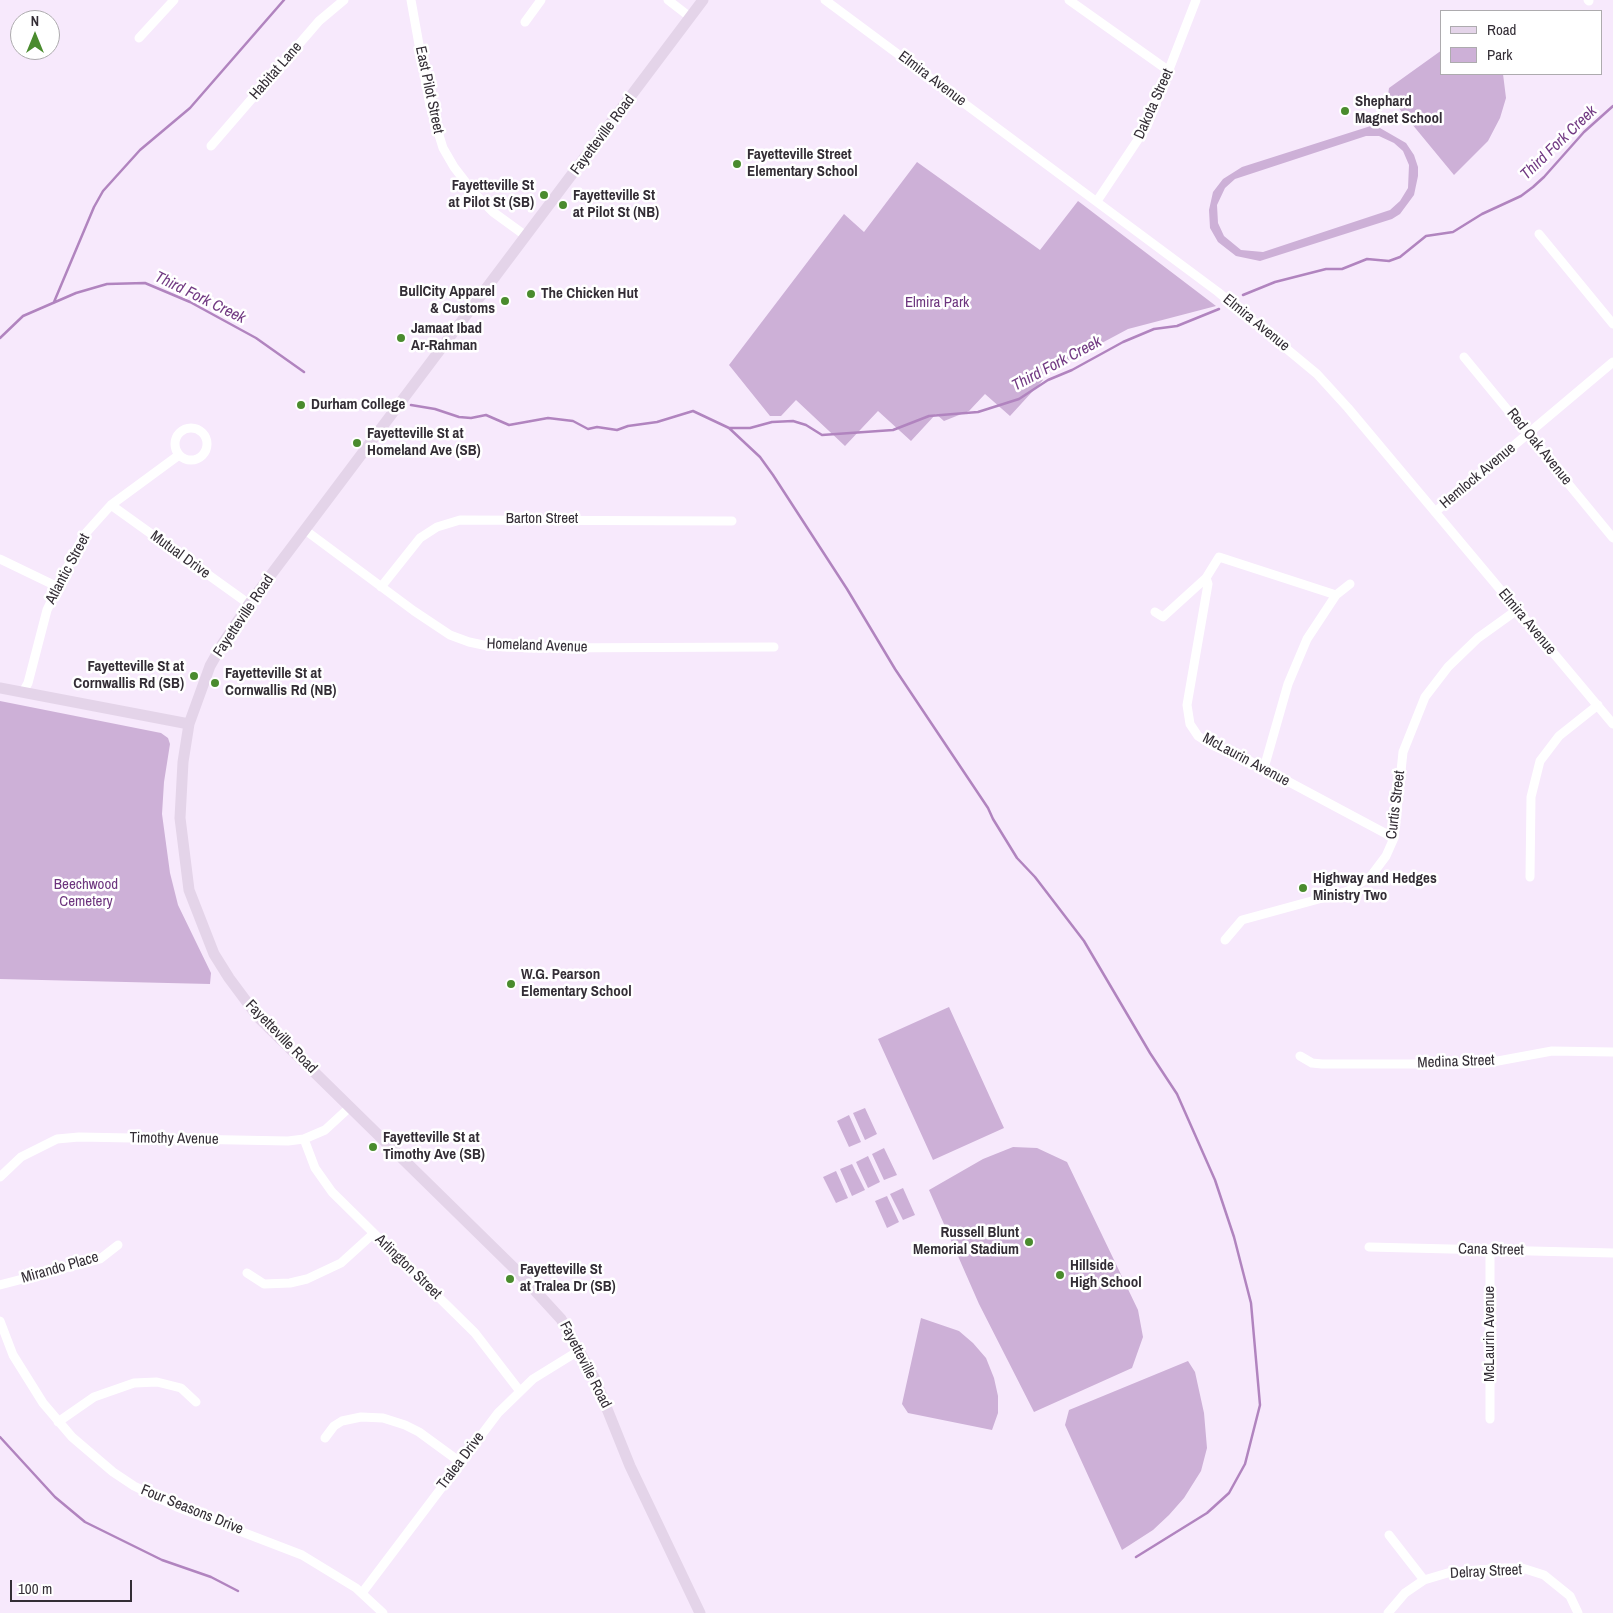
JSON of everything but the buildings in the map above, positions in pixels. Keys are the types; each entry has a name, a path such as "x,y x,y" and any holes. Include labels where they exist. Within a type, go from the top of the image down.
{"main road":[{"name":"Fayetteville Road","path":"700,1613 630,1466 605,1402 580,1350 554,1310 265,1023 245,999 214,954 199,920 188,883 180,818 183,762 190,724 210,666 249,604 703,0"},
{"path":"0,688 190,724"}],"street":[{"name":"Habitat Lane","path":"211,146 319,21 344,0"},
{"name":"East Pilot Street","path":"411,0 430,106 443,148 454,167 474,193 493,212 526,236"},
{"path":"524,22 541,0"},
{"path":"668,0 690,17"},
{"name":"Elmira Avenue","path":"825,0 1250,316 1317,374 1348,408 1613,724"},
{"path":"1069,0 1169,71"},
{"name":"Dakota Street","path":"1097,201 1143,133 1196,0"},
{"path":"140,38 169,2"},
{"path":"1539,234 1613,324"},
{"name":"Red Oak Avenue","path":"1464,357 1613,538"},
{"name":"Hemlock Avenue","path":"1435,512 1613,362"},
{"name":"Atlantic Street","path":"23,692 28,683 47,610 86,534 111,505 143,479 179,455"},
{"name":"Mutual Drive","path":"111,505 249,604"},
{"name":"Barton Street","path":"381,587 420,538 437,526 460,520 732,521"},
{"name":"Homeland Avenue","path":"305,530 381,587 450,635 488,646 533,648 774,647"},
{"path":"1155,612 1163,617 1206,578 1219,557 1336,595"},
{"path":"0,559 58,587"},
{"name":"McLaurin Avenue","path":"1206,578 1208,584 1187,705 1188,719 1193,730 1203,740 1264,768 1394,838"},
{"path":"1264,768 1274,728 1303,648 1336,595 1350,584"},
{"name":"Curtis Street","path":"1226,940 1242,920 1330,897 1363,882 1371,876 1386,856 1394,838 1403,752 1425,697 1448,667 1478,638 1517,610"},
{"path":"1530,877 1531,797 1538,768 1545,753 1559,736 1598,705"},
{"name":"Medina Street","path":"1300,1056 1312,1063 1322,1064 1452,1064 1487,1063 1552,1051 1613,1052"},
{"name":"Timothy Avenue","path":"0,1177 29,1152 68,1137 288,1141 304,1139 325,1130 350,1107"},
{"name":"Arlington Street","path":"304,1139 315,1168 325,1184 373,1234 475,1333 520,1390"},
{"path":"248,1273 264,1284 290,1283 307,1279 341,1263 373,1234"},
{"name":"Mirando Place","path":"0,1285 100,1258 118,1245"},
{"name":"Cana Street","path":"1369,1247 1613,1253"},
{"name":"McLaurin Avenue","path":"1490,1249 1490,1419"},
{"name":"Four Seasons Drive","path":"0,1321 19,1366 43,1403 58,1422 87,1451 134,1486 177,1508 302,1555 362,1593 383,1613"},
{"name":"Tralea Drive","path":"362,1593 493,1418 520,1390 548,1368 580,1350"},
{"path":"58,1422 94,1397 134,1383 157,1382 181,1388 196,1402"},
{"path":"325,1438 334,1426 342,1422 361,1417 383,1418 419,1432 460,1462"},
{"path":"1389,1535 1424,1580"},
{"name":"Delray Street","path":"1388,1613 1405,1593 1424,1580 1441,1574 1475,1569 1522,1568 1544,1575 1554,1581 1570,1596 1578,1613"}],"green space":[{"path":"1440,51 1440,75 1503,75 1506,98 1500,118 1488,141 1454,175 1388,95 1389,88"},
{"path":"1377,124 1380,128 1406,143 1414,155 1418,167 1418,176 1414,195 1400,214 1392,219 1260,261 1236,256 1218,242 1210,228 1209,210 1213,192 1223,179 1242,167","holes":["1366,136 1379,136 1394,143 1403,151 1409,165 1408,188 1400,201 1390,210 1263,252 1241,250 1224,236 1218,223 1217,205 1225,188 1235,179"]},
{"name":"Elmira Park","path":"917,162 1040,250 1078,201 1216,306 1128,329 1040,376 1043,380 1010,416 985,394 969,411 944,421 936,414 911,441 878,411 845,446 796,400 781,416 770,416 729,365 844,214 864,232"},
{"name":"Beechwood Cemetery","path":"0,701 161,733 168,738 170,744 164,782 162,814 170,873 178,905 211,973 210,984 0,979"},
{"path":"949,1007 1004,1128 933,1160 878,1039"},
{"path":"865,1108 877,1134 865,1140 853,1113"},
{"path":"849,1115 861,1142 849,1147 837,1121"},
{"name":"Russell Blunt Memorial Stadium","path":"1013,1147 1037,1148 1067,1162 1138,1310 1143,1337 1132,1368 1034,1412 979,1304 929,1190 983,1159"},
{"path":"884,1148 897,1175 884,1180 872,1154"},
{"path":"868,1156 880,1182 868,1188 856,1162"},
{"path":"852,1164 865,1190 852,1196 840,1169"},
{"path":"836,1171 848,1198 836,1203 823,1177"},
{"path":"903,1188 915,1215 903,1220 890,1194"},
{"path":"887,1196 899,1222 887,1228 875,1201"},
{"path":"921,1318 959,1331 986,1358 994,1378 998,1396 998,1413 992,1430 908,1413 902,1404"},
{"path":"1188,1361 1195,1372 1204,1413 1207,1448 1201,1471 1184,1498 1169,1515 1153,1530 1122,1550 1065,1425 1069,1410"}],"waterway":[{"path":"54,302 94,207 103,191 140,150 190,108 284,0"},
{"name":"Third Fork Creek","path":"1243,295 1275,282 1326,269 1342,269 1367,259 1389,261 1400,257 1426,236 1453,232 1482,214 1521,196 1533,187 1584,132 1613,106"},
{"name":"Third Fork Creek","path":"0,338 23,316 76,293 107,284 145,283 190,302 256,338 304,372"},
{"name":"Third Fork Creek","path":"411,405 435,409 459,417 471,418 486,415 509,425 548,418 573,421 588,429 597,427 617,430 628,426 657,422 693,411 729,428 750,428 772,422 793,421 806,425 822,435 893,430 929,416 978,412 1019,399 1048,380 1072,370 1123,342 1154,329 1177,326 1219,309"},
{"path":"729,428 760,457 773,475 847,589 895,669 988,808 1017,858 1035,877 1084,941 1150,1053 1177,1094 1215,1180 1234,1237 1251,1303 1260,1405 1245,1464 1229,1493 1207,1513 1136,1557"},
{"path":"0,1437 55,1497 85,1522 162,1560 211,1577 238,1591"}],"place":[{"name":"Shephard Magnet School","path":"1345,111"},
{"name":"Fayetteville Street Elementary School","path":"737,164"},
{"name":"Fayetteville St at Pilot St (SB)","path":"544,195"},
{"name":"Fayetteville St at Pilot St (NB)","path":"563,205"},
{"name":"The Chicken Hut","path":"531,294"},
{"name":"BullCity Apparel & Customs","path":"505,301"},
{"name":"Jamaat Ibad Ar-Rahman","path":"401,338"},
{"name":"Durham College","path":"301,405"},
{"name":"Fayetteville St at Homeland Ave (SB)","path":"357,443"},
{"name":"Fayetteville St at Cornwallis Rd (SB)","path":"194,676"},
{"name":"Fayetteville St at Cornwallis Rd (NB)","path":"215,683"},
{"name":"Highway and Hedges Ministry Two","path":"1303,888"},
{"name":"W.G. Pearson Elementary School","path":"511,984"},
{"name":"Fayetteville St at Timothy Ave (SB)","path":"373,1147"},
{"name":"Russell Blunt Memorial Stadium","path":"1029,1242"},
{"name":"Hillside High School","path":"1060,1275"},
{"name":"Fayetteville St at Tralea Dr (SB)","path":"510,1279"}]}
